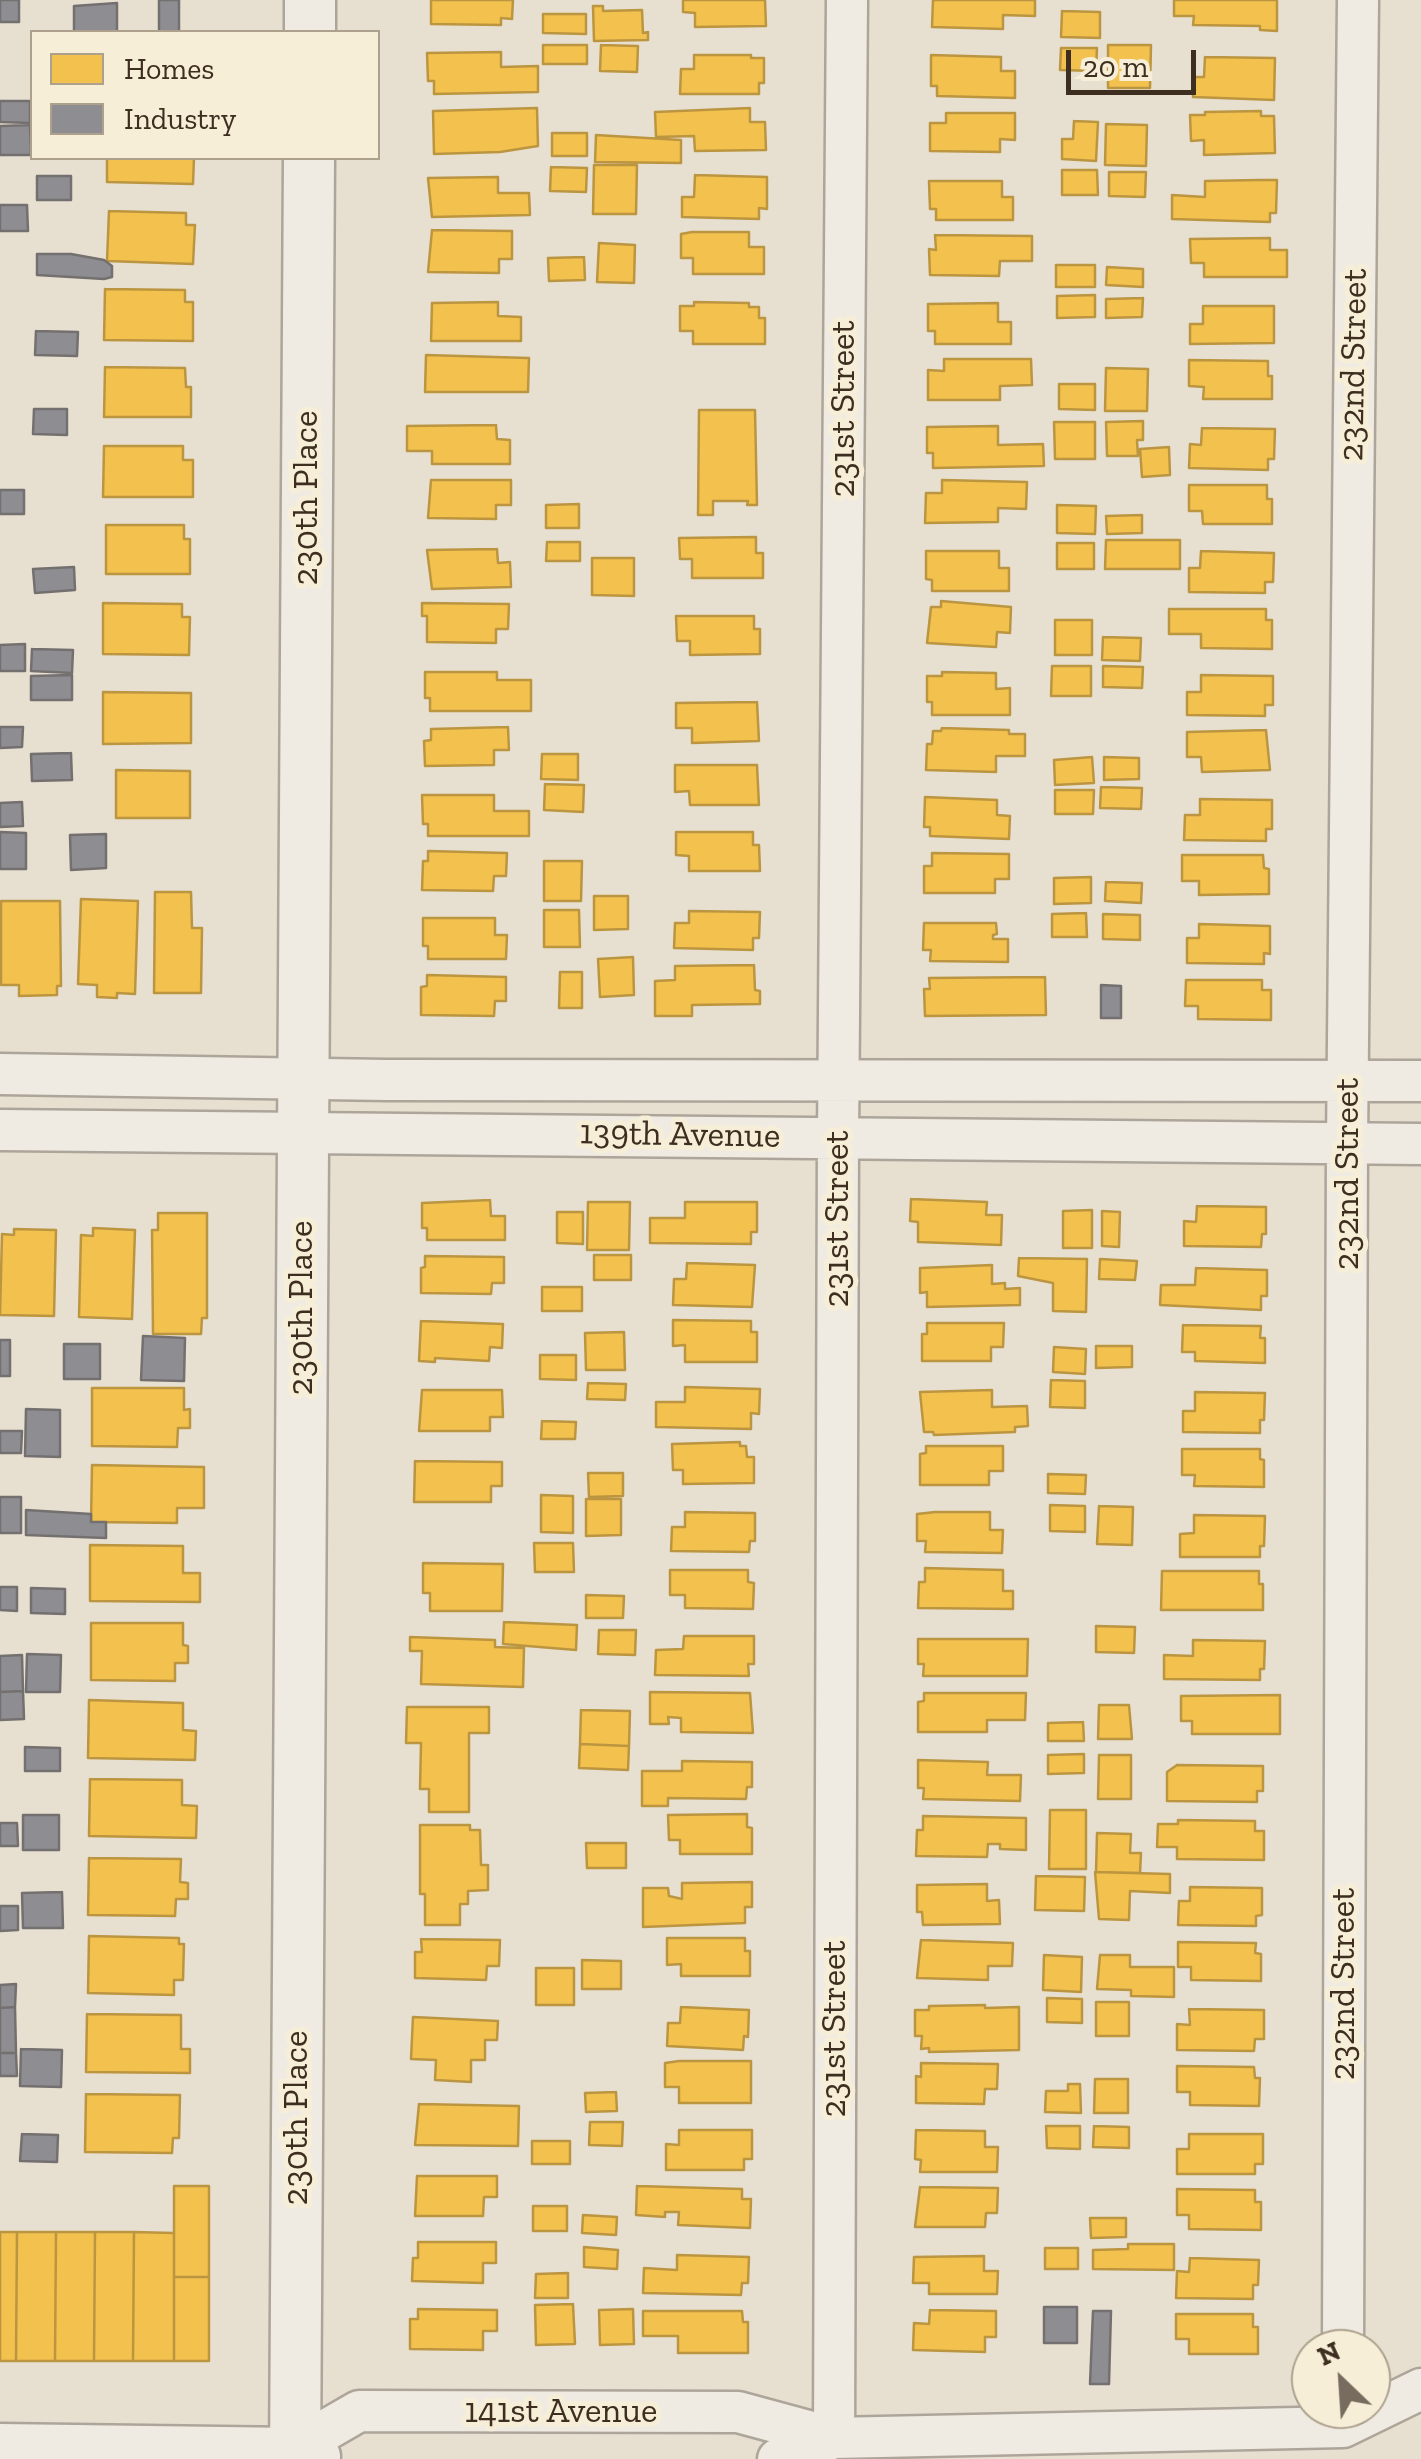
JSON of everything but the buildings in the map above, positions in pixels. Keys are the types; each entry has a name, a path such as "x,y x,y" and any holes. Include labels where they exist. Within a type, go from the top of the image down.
{"street":[{"path":"310,0 310,30"},
{"name":"231st Street","path":"834,2438 838,1078 847,0"},
{"name":"232nd Street","path":"1343,2329 1348,1080 1358,0"},
{"name":"230th Place","path":"307,2455 303,1134 309,160"},
{"name":"139th Avenue","path":"0,1074 304,1079 1421,1081"},
{"name":"139th Avenue","path":"0,1130 1421,1144"},
{"path":"1391,2401 1421,2390"},
{"name":"141st Avenue","path":"307,2455 359,2411 738,2412 834,2438 1259,2429 1291,2425"},
{"path":"1220,2459 1259,2429"},
{"name":"141st Avenue","path":"778,2459 834,2438"},
{"path":"0,2444 307,2455"}]}
